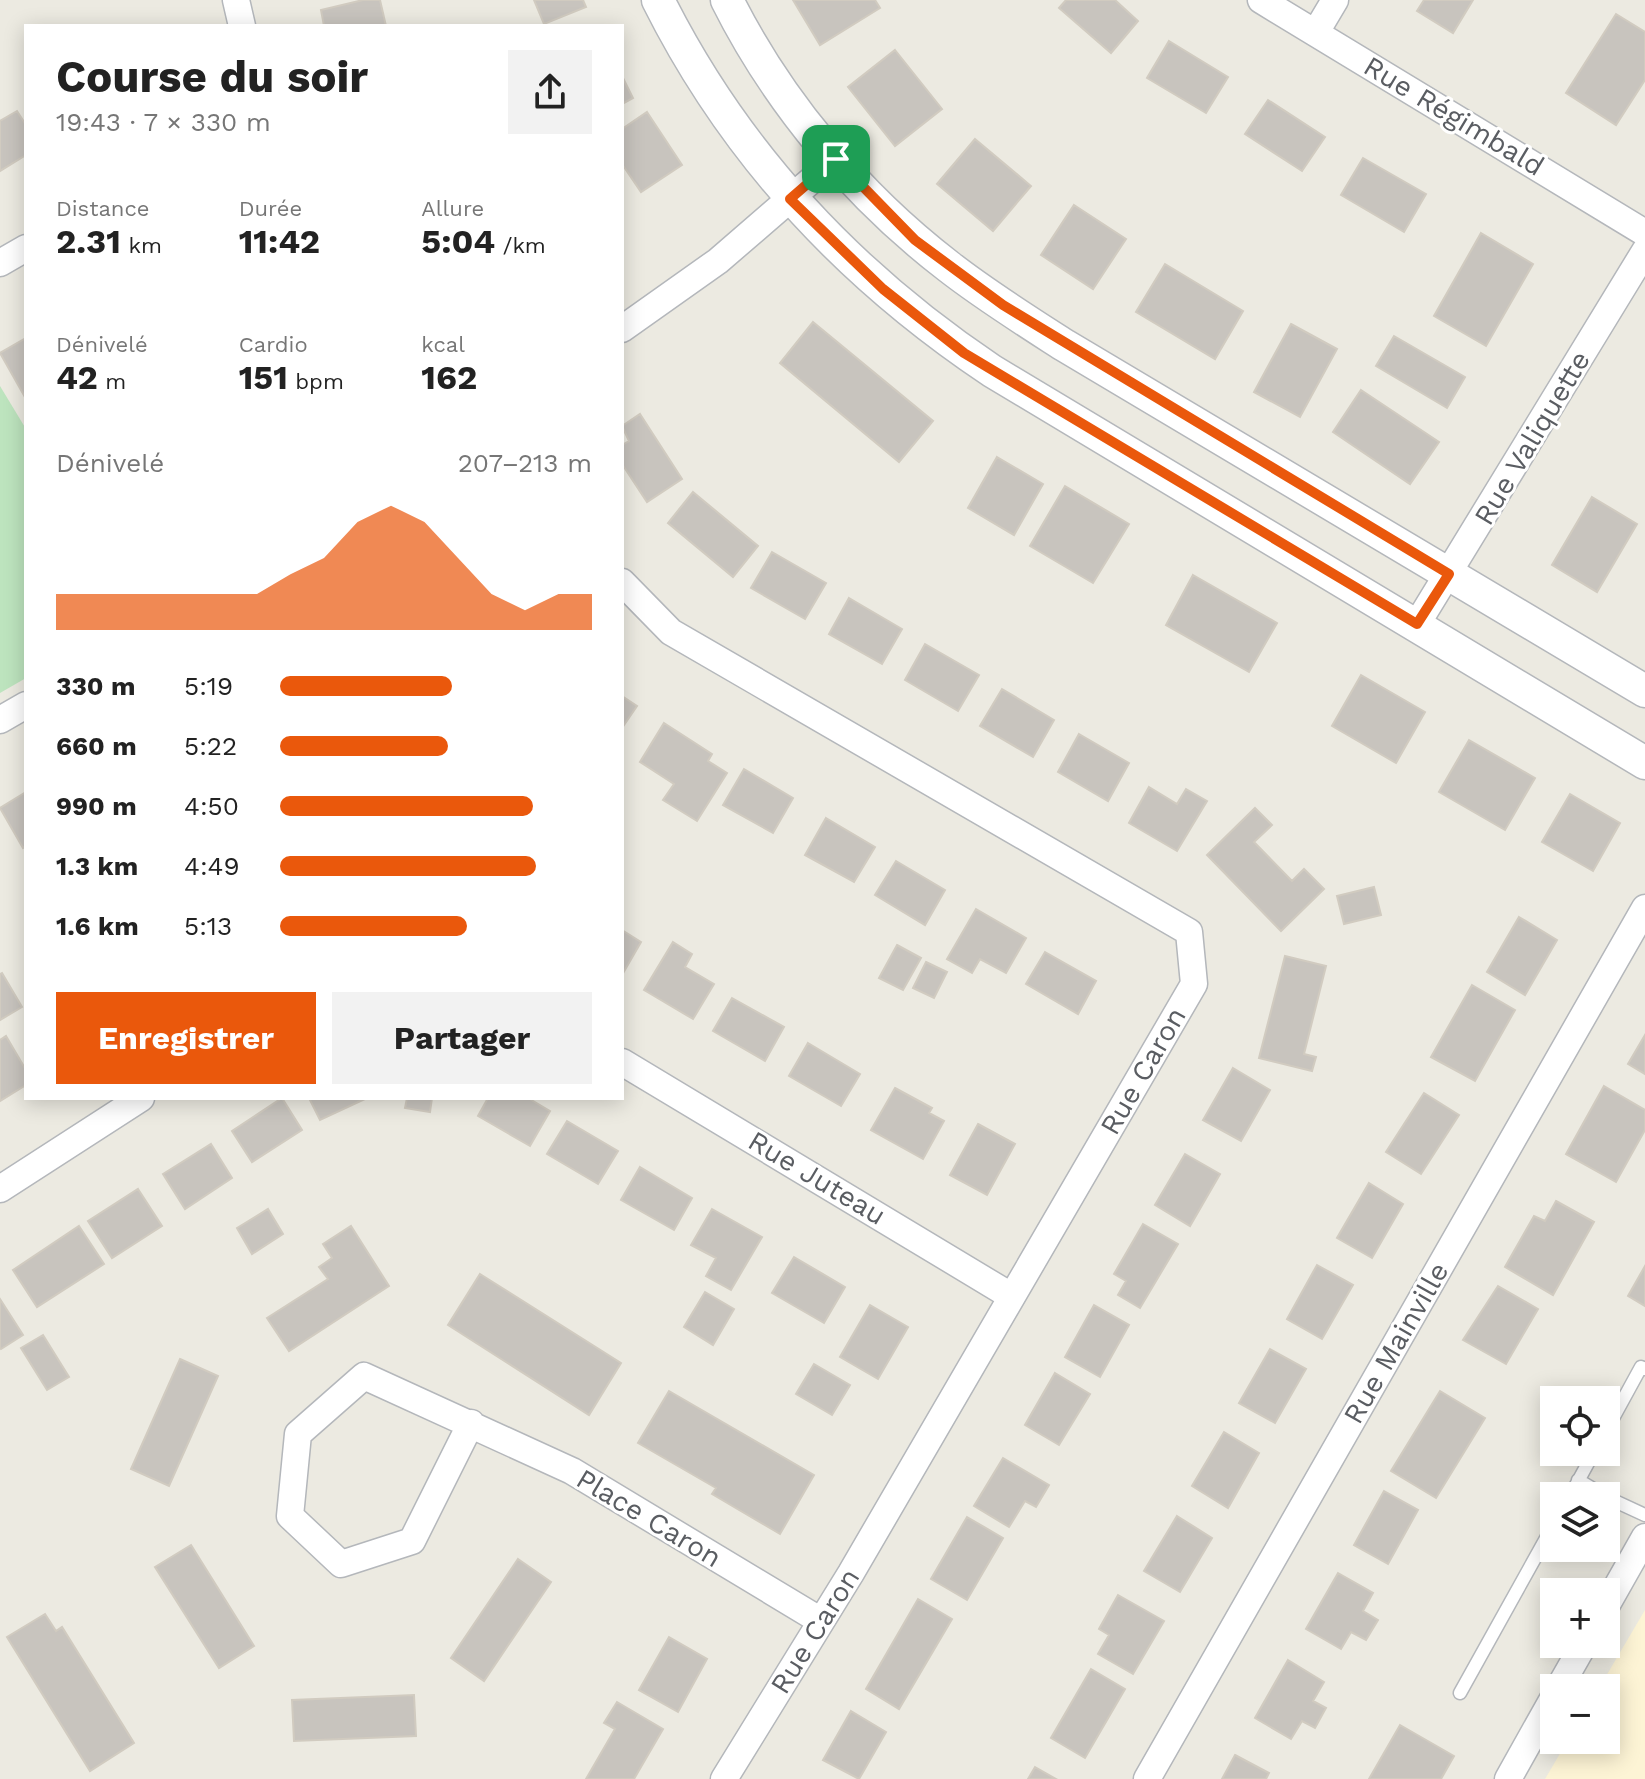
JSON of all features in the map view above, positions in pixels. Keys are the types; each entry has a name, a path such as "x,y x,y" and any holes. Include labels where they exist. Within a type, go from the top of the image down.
{"street":[{"path":"236,0 242,24"},
{"path":"658,0 692,65 790,199 883,289 964,353 1645,763"},
{"path":"727,0 769,71 836,159 915,240 983,292 1064,345 1645,691"},
{"name":"Rue Régimbald","path":"1261,0 1645,233"},
{"path":"1316,32 1335,0"},
{"path":"624,328 718,261 836,159"},
{"path":"0,263 24,249"},
{"name":"Rue Valiquette","path":"1417,624 1645,251"},
{"name":"Rue Caron","path":"624,584 671,632 1189,932 1194,984 821,1621 724,1779"},
{"path":"0,720 24,706"},
{"name":"Rue Mainville","path":"1147,1779 1645,908"},
{"name":"Rue Juteau","path":"624,1063 1011,1296"},
{"path":"0,1189 138,1100"},
{"name":"Place Caron","path":"471,1423 412,1541 341,1564 290,1516 298,1434 364,1376 471,1423 572,1471 821,1621"},
{"path":"1620,1581 1645,1537"},
{"path":"1508,1779 1540,1722"}],"lane":[{"path":"1620,1405 1641,1367 1645,1369"},
{"path":"1582,1482 1578,1480 1586,1466"},
{"path":"1620,1503 1645,1515"},
{"path":"1460,1693 1540,1549"}],"shaded area":[{"path":"1645,1610 1645,1779 1545,1779 1560,1754 1620,1754 1620,1674 1607,1674 1617,1658 1620,1658 1620,1652"}],"green space":[{"path":"0,386 24,426 24,679 0,693"}],"building":[{"path":"363,0 380,0 386,24 324,24 321,10"},
{"path":"534,0 583,0 586,7 544,24"},
{"path":"793,0 875,0 880,8 820,45"},
{"path":"1066,0 1115,0 1138,21 1111,53 1059,8"},
{"path":"1424,0 1473,0 1453,33 1417,11"},
{"path":"1616,14 1645,32 1645,80 1616,125 1566,93"},
{"path":"1169,41 1228,77 1206,113 1147,78"},
{"path":"895,50 942,109 895,146 848,87"},
{"path":"624,80 633,98 624,103"},
{"path":"1268,100 1325,137 1302,171 1245,134"},
{"path":"17,111 24,122 24,156 0,171 0,121"},
{"path":"647,112 682,165 641,192 624,167 624,128"},
{"path":"975,139 1031,186 993,231 937,184"},
{"path":"1363,158 1426,194 1404,232 1341,195"},
{"path":"1074,205 1126,239 1093,289 1041,255"},
{"path":"1481,233 1533,264 1486,346 1434,316"},
{"path":"1165,264 1243,311 1215,359 1136,312"},
{"path":"813,322 933,421 899,462 780,363"},
{"path":"1291,324 1337,349 1300,417 1254,392"},
{"path":"1394,336 1465,377 1447,408 1376,366"},
{"path":"24,339 24,395 0,353"},
{"path":"1361,390 1439,442 1410,484 1333,432"},
{"path":"640,414 682,479 647,502 624,467 624,444 629,441 624,425"},
{"path":"997,457 1043,484 1014,535 968,508"},
{"path":"1065,486 1129,524 1093,583 1030,546"},
{"path":"693,492 758,546 733,577 668,523"},
{"path":"1592,497 1637,524 1597,592 1552,565"},
{"path":"772,552 826,583 805,619 751,588"},
{"path":"1193,575 1277,623 1249,672 1166,625"},
{"path":"849,598 902,629 882,664 829,634"},
{"path":"925,644 979,675 958,711 905,680"},
{"path":"1361,675 1425,712 1396,763 1332,726"},
{"path":"1002,689 1054,720 1033,757 980,726"},
{"path":"624,697 637,706 624,725"},
{"path":"664,723 712,754 708,761 727,773 697,821 663,800 674,784 640,762"},
{"path":"1079,734 1129,763 1108,801 1058,772"},
{"path":"1469,740 1535,778 1505,830 1439,792"},
{"path":"744,769 793,798 773,833 723,805"},
{"path":"1149,787 1177,804 1186,789 1207,801 1177,851 1129,823"},
{"path":"24,793 23,848 0,808"},
{"path":"1570,794 1620,823 1593,871 1542,842"},
{"path":"1255,808 1272,825 1254,842 1292,881 1304,869 1324,889 1281,931 1207,855"},
{"path":"826,818 875,847 854,882 805,855"},
{"path":"896,861 945,890 925,925 875,895"},
{"path":"1374,887 1381,915 1344,924 1337,896"},
{"path":"976,909 1026,938 1006,973 980,959 972,973 947,959"},
{"path":"1519,917 1557,940 1525,995 1487,972"},
{"path":"624,931 641,942 624,972"},
{"path":"673,942 692,954 685,967 714,984 693,1019 644,990"},
{"path":"897,945 921,958 903,990 879,978"},
{"path":"1045,952 1096,981 1078,1014 1026,984"},
{"path":"1285,956 1326,966 1304,1054 1316,1057 1312,1071 1259,1058"},
{"path":"926,962 947,972 934,998 913,988"},
{"path":"0,974 22,1007 0,1020"},
{"path":"1472,985 1515,1010 1475,1081 1431,1057"},
{"path":"732,998 784,1027 765,1061 713,1031"},
{"path":"1645,1035 1645,1074 1628,1064"},
{"path":"6,1036 24,1067 24,1086 0,1101 0,1040"},
{"path":"808,1043 860,1074 841,1106 789,1076"},
{"path":"1233,1068 1270,1090 1241,1141 1203,1120"},
{"path":"1604,1086 1645,1110 1645,1130 1616,1182 1566,1154"},
{"path":"895,1088 932,1108 929,1113 944,1121 923,1159 871,1130"},
{"path":"1424,1093 1459,1115 1421,1174 1386,1152"},
{"path":"279,1100 283,1100 302,1130 252,1162 232,1131"},
{"path":"310,1100 363,1100 320,1120"},
{"path":"407,1100 432,1100 430,1112 405,1108"},
{"path":"487,1100 531,1100 550,1111 530,1146 478,1116"},
{"path":"567,1121 618,1151 598,1184 547,1154"},
{"path":"978,1124 1015,1144 987,1195 950,1175"},
{"path":"211,1144 232,1178 185,1209 163,1174"},
{"path":"1185,1154 1220,1174 1190,1226 1155,1205"},
{"path":"640,1167 692,1198 674,1230 621,1200"},
{"path":"1369,1183 1403,1204 1372,1258 1337,1238"},
{"path":"138,1189 162,1226 112,1258 88,1221"},
{"path":"1556,1201 1594,1222 1553,1295 1505,1267 1534,1216 1545,1221"},
{"path":"268,1209 283,1234 252,1254 237,1228"},
{"path":"712,1209 762,1237 731,1290 706,1276 716,1258 691,1245"},
{"path":"1143,1224 1178,1244 1140,1308 1118,1295 1126,1281 1114,1274"},
{"path":"79,1226 104,1264 37,1307 13,1270"},
{"path":"351,1226 389,1286 289,1351 267,1318 328,1279 319,1267 332,1258 323,1244"},
{"path":"794,1257 845,1287 824,1323 772,1293"},
{"path":"1317,1265 1353,1285 1322,1339 1287,1319"},
{"path":"1645,1266 1645,1306 1628,1296"},
{"path":"480,1274 621,1363 589,1415 448,1325"},
{"path":"1498,1286 1538,1309 1506,1364 1463,1340"},
{"path":"705,1292 734,1309 713,1345 684,1327"},
{"path":"0,1299 23,1335 1,1349 0,1348"},
{"path":"870,1305 908,1327 878,1379 840,1357"},
{"path":"1094,1305 1129,1325 1100,1377 1065,1357"},
{"path":"43,1335 69,1377 47,1390 21,1348"},
{"path":"1270,1349 1306,1369 1275,1423 1239,1403"},
{"path":"180,1359 218,1376 169,1486 131,1469"},
{"path":"814,1364 850,1385 832,1415 796,1394"},
{"path":"1055,1373 1090,1394 1059,1445 1025,1425"},
{"path":"669,1391 814,1475 780,1534 712,1494 716,1488 638,1443"},
{"path":"1440,1391 1485,1418 1436,1498 1391,1471"},
{"path":"1224,1432 1259,1453 1228,1508 1192,1486"},
{"path":"1003,1458 1049,1485 1036,1507 1025,1501 1009,1527 974,1506"},
{"path":"1384,1491 1418,1510 1388,1564 1354,1545"},
{"path":"1177,1516 1212,1538 1180,1592 1144,1571"},
{"path":"967,1517 1003,1538 967,1600 931,1579"},
{"path":"191,1545 254,1646 219,1668 155,1567"},
{"path":"518,1559 551,1582 484,1681 451,1658"},
{"path":"1338,1573 1373,1593 1363,1611 1378,1620 1366,1640 1351,1632 1341,1649 1306,1629"},
{"path":"1118,1595 1164,1621 1133,1674 1098,1654 1109,1635 1099,1629"},
{"path":"918,1599 952,1619 899,1709 866,1689"},
{"path":"45,1614 56,1631 62,1627 134,1743 90,1771 7,1637"},
{"path":"669,1637 707,1659 678,1712 639,1690"},
{"path":"1288,1660 1324,1682 1313,1701 1326,1708 1315,1728 1302,1721 1291,1739 1255,1718"},
{"path":"1091,1669 1125,1689 1085,1758 1051,1738"},
{"path":"414,1695 416,1736 294,1741 292,1700"},
{"path":"617,1702 663,1729 634,1779 586,1779 615,1729 604,1723"},
{"path":"851,1711 886,1732 859,1779 823,1760"},
{"path":"1400,1725 1454,1756 1441,1779 1369,1779"},
{"path":"1235,1755 1269,1773 1266,1779 1222,1779"},
{"path":"1035,1767 1056,1779 1028,1779"}],"route":[{"path":"836,159 915,240 973,285 1064,345 1449,574 1417,624 992,371 910,313 842,253 790,199 836,159"}]}
